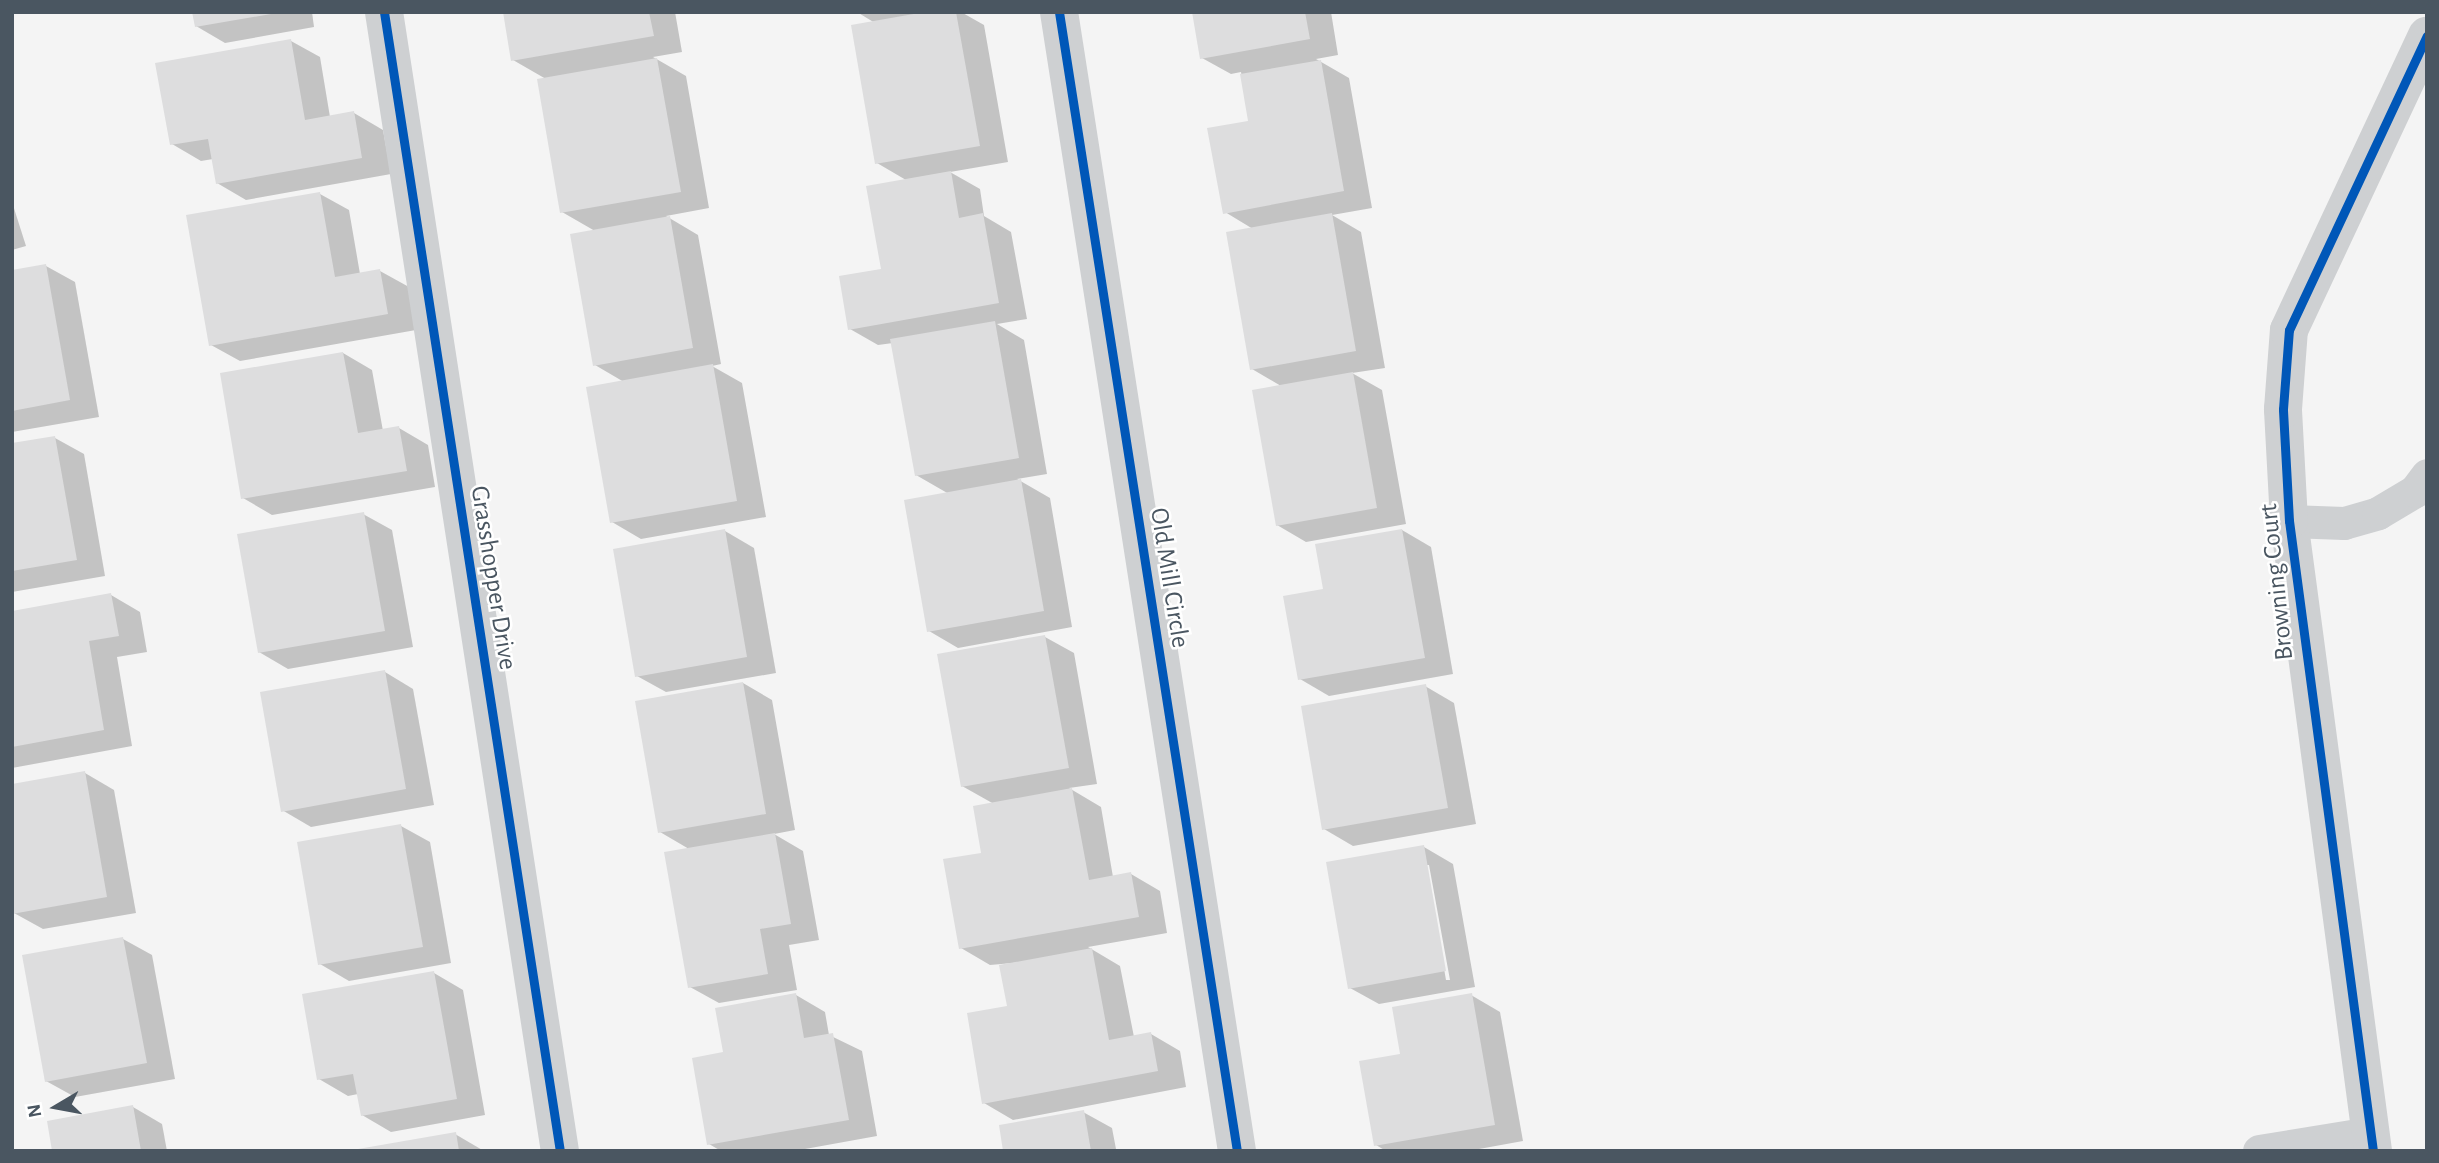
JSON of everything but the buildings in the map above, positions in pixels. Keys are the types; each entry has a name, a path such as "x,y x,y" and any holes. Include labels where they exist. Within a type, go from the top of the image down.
{"street":[{"name":"Grasshopper Drive","path":"384,12 560,1151"},
{"name":"Old Mill Circle","path":"1059,12 1237,1151"},
{"name":"Browning Court","path":"2371,1142 2289,521 2283,408 2289,330 2427,36"}],"lane":[{"path":"2289,521 2344,523 2378,513 2415,491 2427,475"},
{"path":"2259,1151 2371,1142"}],"cycle path":[{"path":"384,12 560,1151"},
{"path":"1059,12 1237,1151"},
{"path":"2373,1151 2289,521 2283,409 2289,330 2427,36"}]}
